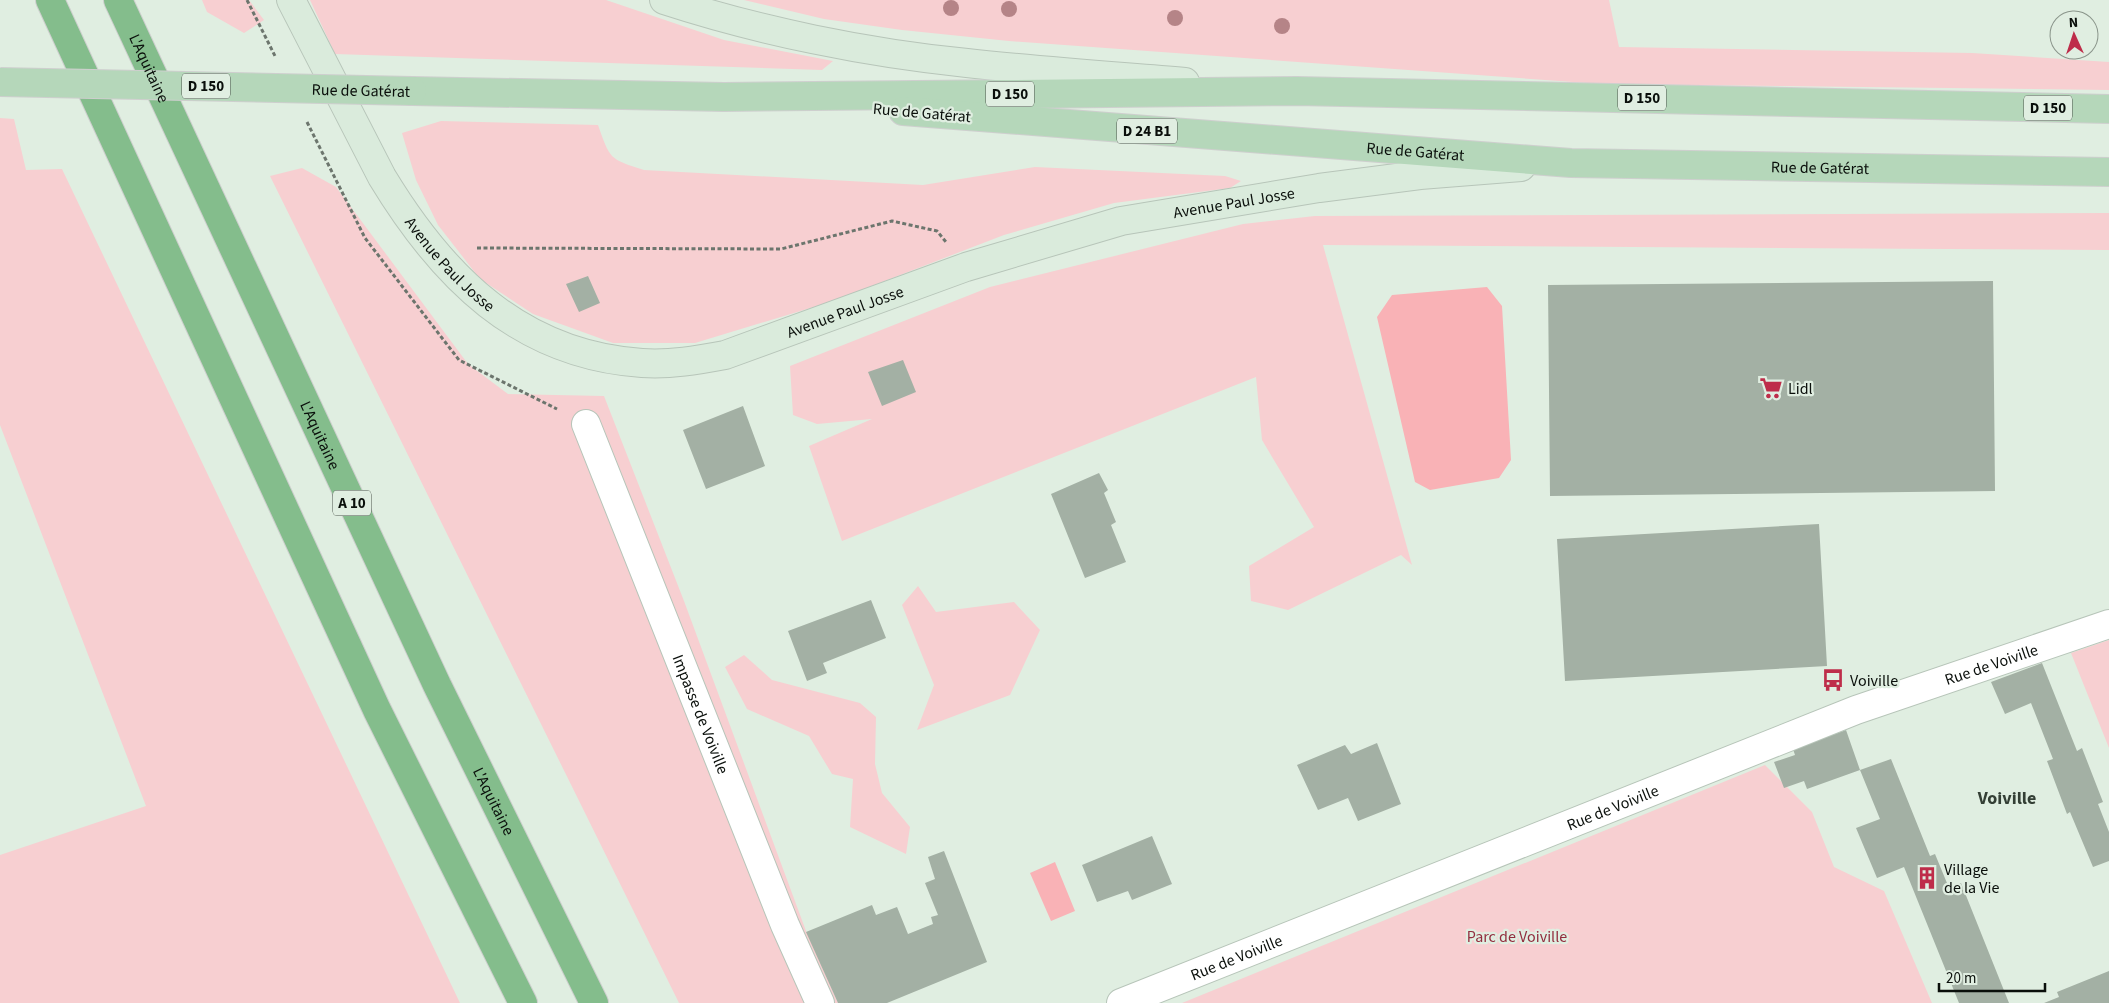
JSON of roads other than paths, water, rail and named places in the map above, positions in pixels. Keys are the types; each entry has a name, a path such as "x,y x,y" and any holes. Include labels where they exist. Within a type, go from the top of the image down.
{"highway":[{"path":"50,0 377,710 523,1003"},
{"name":"L'Aquitaine","path":"118,0 437,686 594,1003"}],"main road":[{"name":"Avenue Paul Josse","path":"292,0 382,177 398,204 453,273 482,300 515,324 547,341 578,352 643,363 683,362 725,355 966,268 1121,221 1228,203 1420,175 1572,163"},
{"path":"664,0 701,12 837,44 965,63 1296,91"},
{"name":"Rue de Gatérat","path":"0,82 724,96 1296,91 2109,109"},
{"name":"Rue de Gatérat","path":"724,96 1572,163 2109,172"}],"street":[{"name":"Impasse de Voiville","path":"586,424 785,925 820,1003"},
{"name":"Rue de Voiville","path":"1121,1003 1856,710 2109,624"}],"place":[{"name":"Lidl","path":"1771,388"},
{"name":"Voiville","path":"1833,680"},
{"name":"Village de la Vie","path":"1927,878"}],"district":[{"name":"Voiville","path":"2007,798"}],"park label":[{"name":"Parc de Voiville","path":"1517,936"}]}
